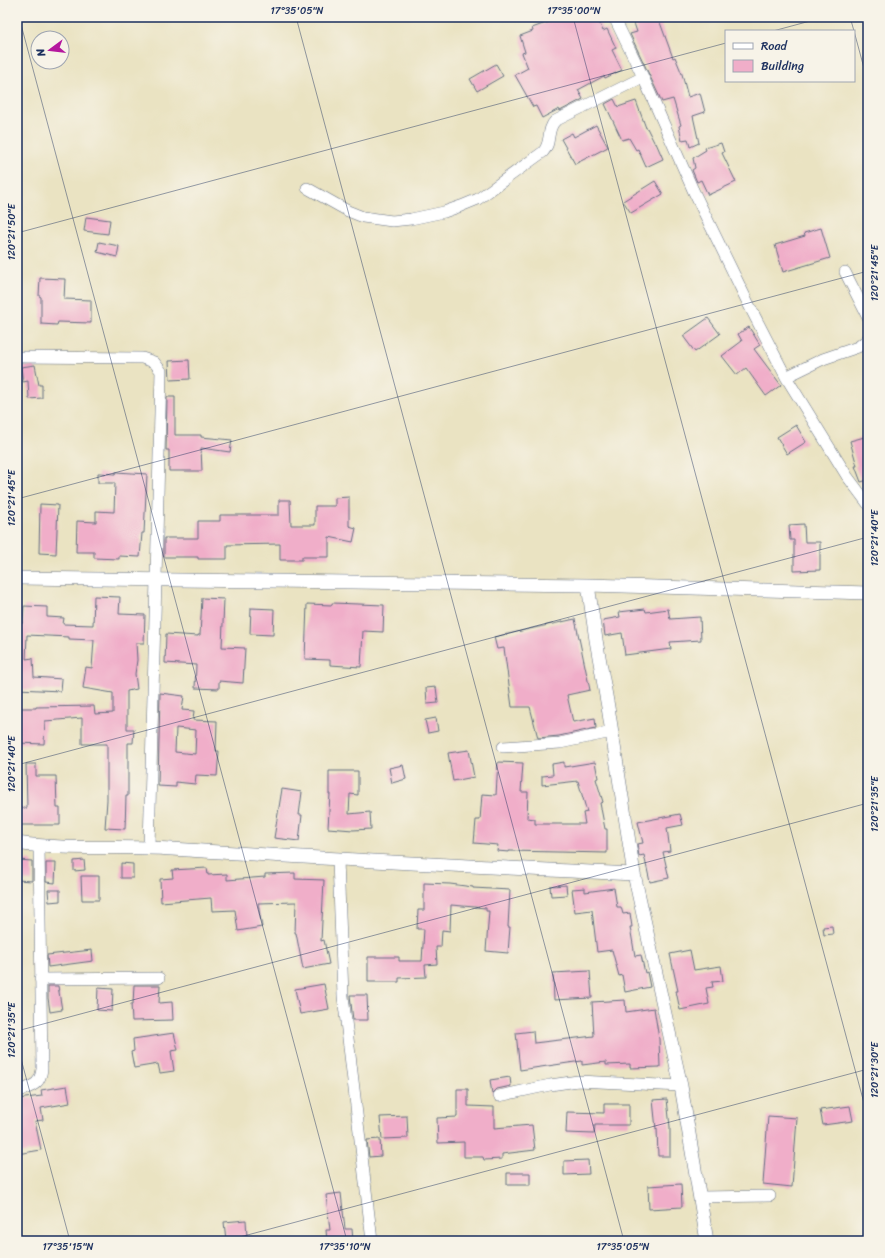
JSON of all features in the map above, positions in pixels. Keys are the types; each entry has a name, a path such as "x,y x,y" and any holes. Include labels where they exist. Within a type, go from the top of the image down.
{"street":[{"path":"614,17 643,77 693,190 786,377 840,465 868,504"},
{"path":"307,188 348,211 363,217 392,221 411,219 461,206 478,198 543,152 549,144 550,128 555,121 643,77"},
{"path":"846,272 868,317"},
{"path":"786,377 823,359 858,347 868,339"},
{"path":"17,357 142,358 154,362 160,371 156,579 148,847"},
{"path":"17,578 588,585 868,593"},
{"path":"588,585 634,874 681,1086 707,1241"},
{"path":"503,747 560,743 612,732"},
{"path":"17,843 39,846 148,847 338,860 634,874"},
{"path":"17,1092 36,1084 41,1076 42,1069 39,846"},
{"path":"338,860 343,996 372,1241"},
{"path":"40,979 159,978"},
{"path":"499,1096 550,1085 578,1081 681,1086"},
{"path":"700,1197 770,1196"}],"building":[{"path":"553,17 597,17 603,31 607,29 616,48 612,50 622,70 605,78 604,76 578,90 583,99 560,111 559,109 542,118 536,106 533,107 515,75 528,68 522,53 525,52 520,36 533,31 532,28 554,20"},
{"path":"632,17 658,17 673,58 675,57 682,74 688,97 700,93 705,112 693,116 699,143 690,147 688,139 682,140 679,126 681,125 673,99 662,102 630,34 637,32"},
{"path":"496,64 503,76 477,91 470,79"},
{"path":"614,99 618,107 636,101 646,128 655,144 656,143 663,159 646,167 638,149 636,150 629,138 622,140 605,104"},
{"path":"596,125 608,147 575,164 561,139 572,133 574,137"},
{"path":"721,143 724,152 722,153 736,182 708,195 701,180 697,182 692,170 695,168 693,158 706,150 705,148"},
{"path":"655,181 663,194 631,213 623,201"},
{"path":"86,217 110,220 108,234 84,231"},
{"path":"821,228 830,258 783,272 775,245 805,236 804,233"},
{"path":"99,242 119,246 117,257 97,252"},
{"path":"40,278 65,279 64,299 91,300 91,323 58,322 57,325 41,324 41,297 39,296"},
{"path":"708,318 720,334 695,352 683,336"},
{"path":"749,327 760,345 754,349 781,385 766,396 746,368 737,375 722,356 742,341 738,334"},
{"path":"189,360 190,379 170,380 169,361"},
{"path":"35,365 39,385 42,385 42,398 29,399 28,381 23,382 21,367"},
{"path":"167,397 175,397 175,435 201,435 201,437 232,440 230,452 201,448 202,471 169,471 169,450 166,450"},
{"path":"796,425 806,442 787,454 777,437"},
{"path":"868,436 868,480 861,482 855,466 857,466 850,441"},
{"path":"116,472 147,474 144,533 142,533 140,557 119,556 119,559 94,558 94,552 76,552 77,521 96,522 96,511 114,512 115,483 98,483 98,473 115,474"},
{"path":"349,497 349,526 356,528 353,542 329,537 329,557 302,557 302,560 280,560 280,544 227,545 227,559 164,557 164,538 198,538 198,521 220,521 220,515 279,515 279,500 290,500 291,525 315,525 315,506 335,506 335,498"},
{"path":"40,504 58,505 56,554 39,553"},
{"path":"804,524 805,542 820,542 820,570 794,571 794,540 790,540 789,525"},
{"path":"94,596 120,597 119,614 145,615 144,643 136,643 137,660 135,674 137,689 127,691 127,729 134,729 133,743 128,743 128,796 126,796 125,829 105,828 107,800 107,744 82,744 82,718 45,721 44,744 17,743 17,708 94,706 95,714 113,713 113,693 83,688 86,667 92,668 94,640 27,635 26,659 33,658 34,677 62,679 61,691 17,689 17,623 23,623 24,606 47,607 47,617 64,618 63,624 93,625"},
{"path":"202,598 224,599 222,647 245,648 243,683 219,681 219,689 195,688 196,665 165,663 166,634 200,635"},
{"path":"332,603 384,605 383,632 363,631 361,667 330,665 330,660 305,659 307,604 332,605"},
{"path":"251,608 274,609 273,635 250,634"},
{"path":"645,609 646,612 668,609 670,619 700,617 701,640 670,642 671,649 625,655 622,633 605,636 603,620 620,617 619,612"},
{"path":"575,619 590,690 567,695 573,722 595,718 596,728 559,736 538,738 530,707 512,707 504,648 497,649 494,637"},
{"path":"436,687 438,703 427,704 426,688"},
{"path":"160,693 184,696 182,710 194,711 193,720 217,721 216,751 219,751 217,776 196,775 195,784 176,782 176,787 158,786","holes":["176,728 196,730 195,754 175,752"]},
{"path":"436,718 438,731 428,733 425,720"},
{"path":"469,750 474,777 453,781 448,753"},
{"path":"498,762 523,763 521,792 528,792 527,818 535,819 535,824 585,824 583,813 587,812 578,781 542,785 542,776 553,775 552,764 564,762 564,767 595,762 598,778 596,779 603,802 600,803 605,829 607,829 607,853 509,852 497,851 498,845 474,843 476,820 480,820 482,794 496,795"},
{"path":"26,764 36,764 36,776 56,776 57,808 60,808 60,825 17,825 17,808 27,808"},
{"path":"403,765 406,779 392,783 389,768"},
{"path":"329,771 358,771 358,795 350,794 349,814 370,812 371,829 353,830 328,828 330,794"},
{"path":"282,789 302,792 299,815 302,815 299,841 274,838"},
{"path":"680,814 683,825 667,828 670,851 663,852 669,878 650,882 644,855 639,856 637,844 643,843 638,822"},
{"path":"18,860 32,861 32,881 17,880"},
{"path":"84,860 85,870 74,871 74,861"},
{"path":"46,863 56,863 55,883 46,882"},
{"path":"121,863 133,864 133,878 121,878"},
{"path":"207,868 208,875 227,874 227,880 265,877 265,874 295,873 295,879 324,880 321,941 324,940 329,964 303,969 295,933 296,902 258,903 262,927 238,931 235,910 212,911 211,898 161,902 160,879 173,878 172,870"},
{"path":"81,876 99,876 99,900 82,900"},
{"path":"424,883 510,890 508,953 486,951 489,911 486,911 486,908 451,905 450,931 442,930 441,947 436,947 437,964 425,965 426,977 399,978 399,982 368,982 368,957 399,957 399,961 422,961 424,929 417,929 418,910 424,910"},
{"path":"566,885 567,895 551,896 550,886"},
{"path":"585,888 585,892 614,888 617,907 621,907 623,914 630,913 632,927 630,927 635,956 641,955 650,987 625,992 622,975 619,976 612,950 597,952 592,910 575,912 572,889"},
{"path":"48,890 60,890 60,901 49,902"},
{"path":"832,926 833,934 824,935 823,927"},
{"path":"92,950 93,961 48,967 47,955"},
{"path":"690,950 694,970 721,966 723,981 712,982 713,987 706,988 709,1004 680,1010 676,991 678,991 670,954"},
{"path":"590,971 592,998 554,1000 553,973"},
{"path":"324,984 329,1009 300,1014 295,989"},
{"path":"134,985 160,985 159,1003 172,1002 173,1020 132,1021 131,1004 133,1004"},
{"path":"48,986 58,986 62,1010 50,1012"},
{"path":"98,988 113,989 112,1011 97,1010"},
{"path":"350,995 367,995 368,1020 353,1020"},
{"path":"625,1000 626,1012 654,1008 659,1039 660,1067 630,1068 630,1064 606,1065 606,1062 582,1065 582,1061 520,1070 516,1033 533,1031 534,1043 594,1036 592,1002"},
{"path":"174,1033 178,1050 171,1051 174,1071 160,1073 158,1064 134,1068 131,1052 134,1051 133,1039"},
{"path":"510,1077 511,1086 497,1089 492,1094 490,1080"},
{"path":"67,1086 70,1103 41,1108 43,1120 35,1121 41,1150 17,1154 17,1099 42,1096 41,1090"},
{"path":"457,1089 468,1089 468,1106 494,1107 494,1128 532,1125 535,1150 502,1154 502,1159 484,1160 483,1157 464,1157 464,1142 438,1143 437,1118 457,1117"},
{"path":"667,1099 670,1127 670,1156 658,1156 657,1128 656,1129 653,1100"},
{"path":"604,1104 629,1104 629,1125 595,1125 594,1134 566,1133 567,1112 604,1113"},
{"path":"850,1106 853,1121 823,1125 820,1110"},
{"path":"407,1116 408,1138 382,1139 380,1117"},
{"path":"768,1116 797,1118 792,1187 763,1184"},
{"path":"380,1139 381,1156 369,1157 367,1140"},
{"path":"588,1160 589,1174 564,1175 564,1161"},
{"path":"507,1173 530,1173 530,1185 507,1185"},
{"path":"681,1184 682,1207 649,1209 648,1186"},
{"path":"341,1193 345,1229 352,1229 353,1241 327,1241 326,1230 330,1230 326,1195"},
{"path":"246,1220 247,1238 226,1240 224,1222"}]}
